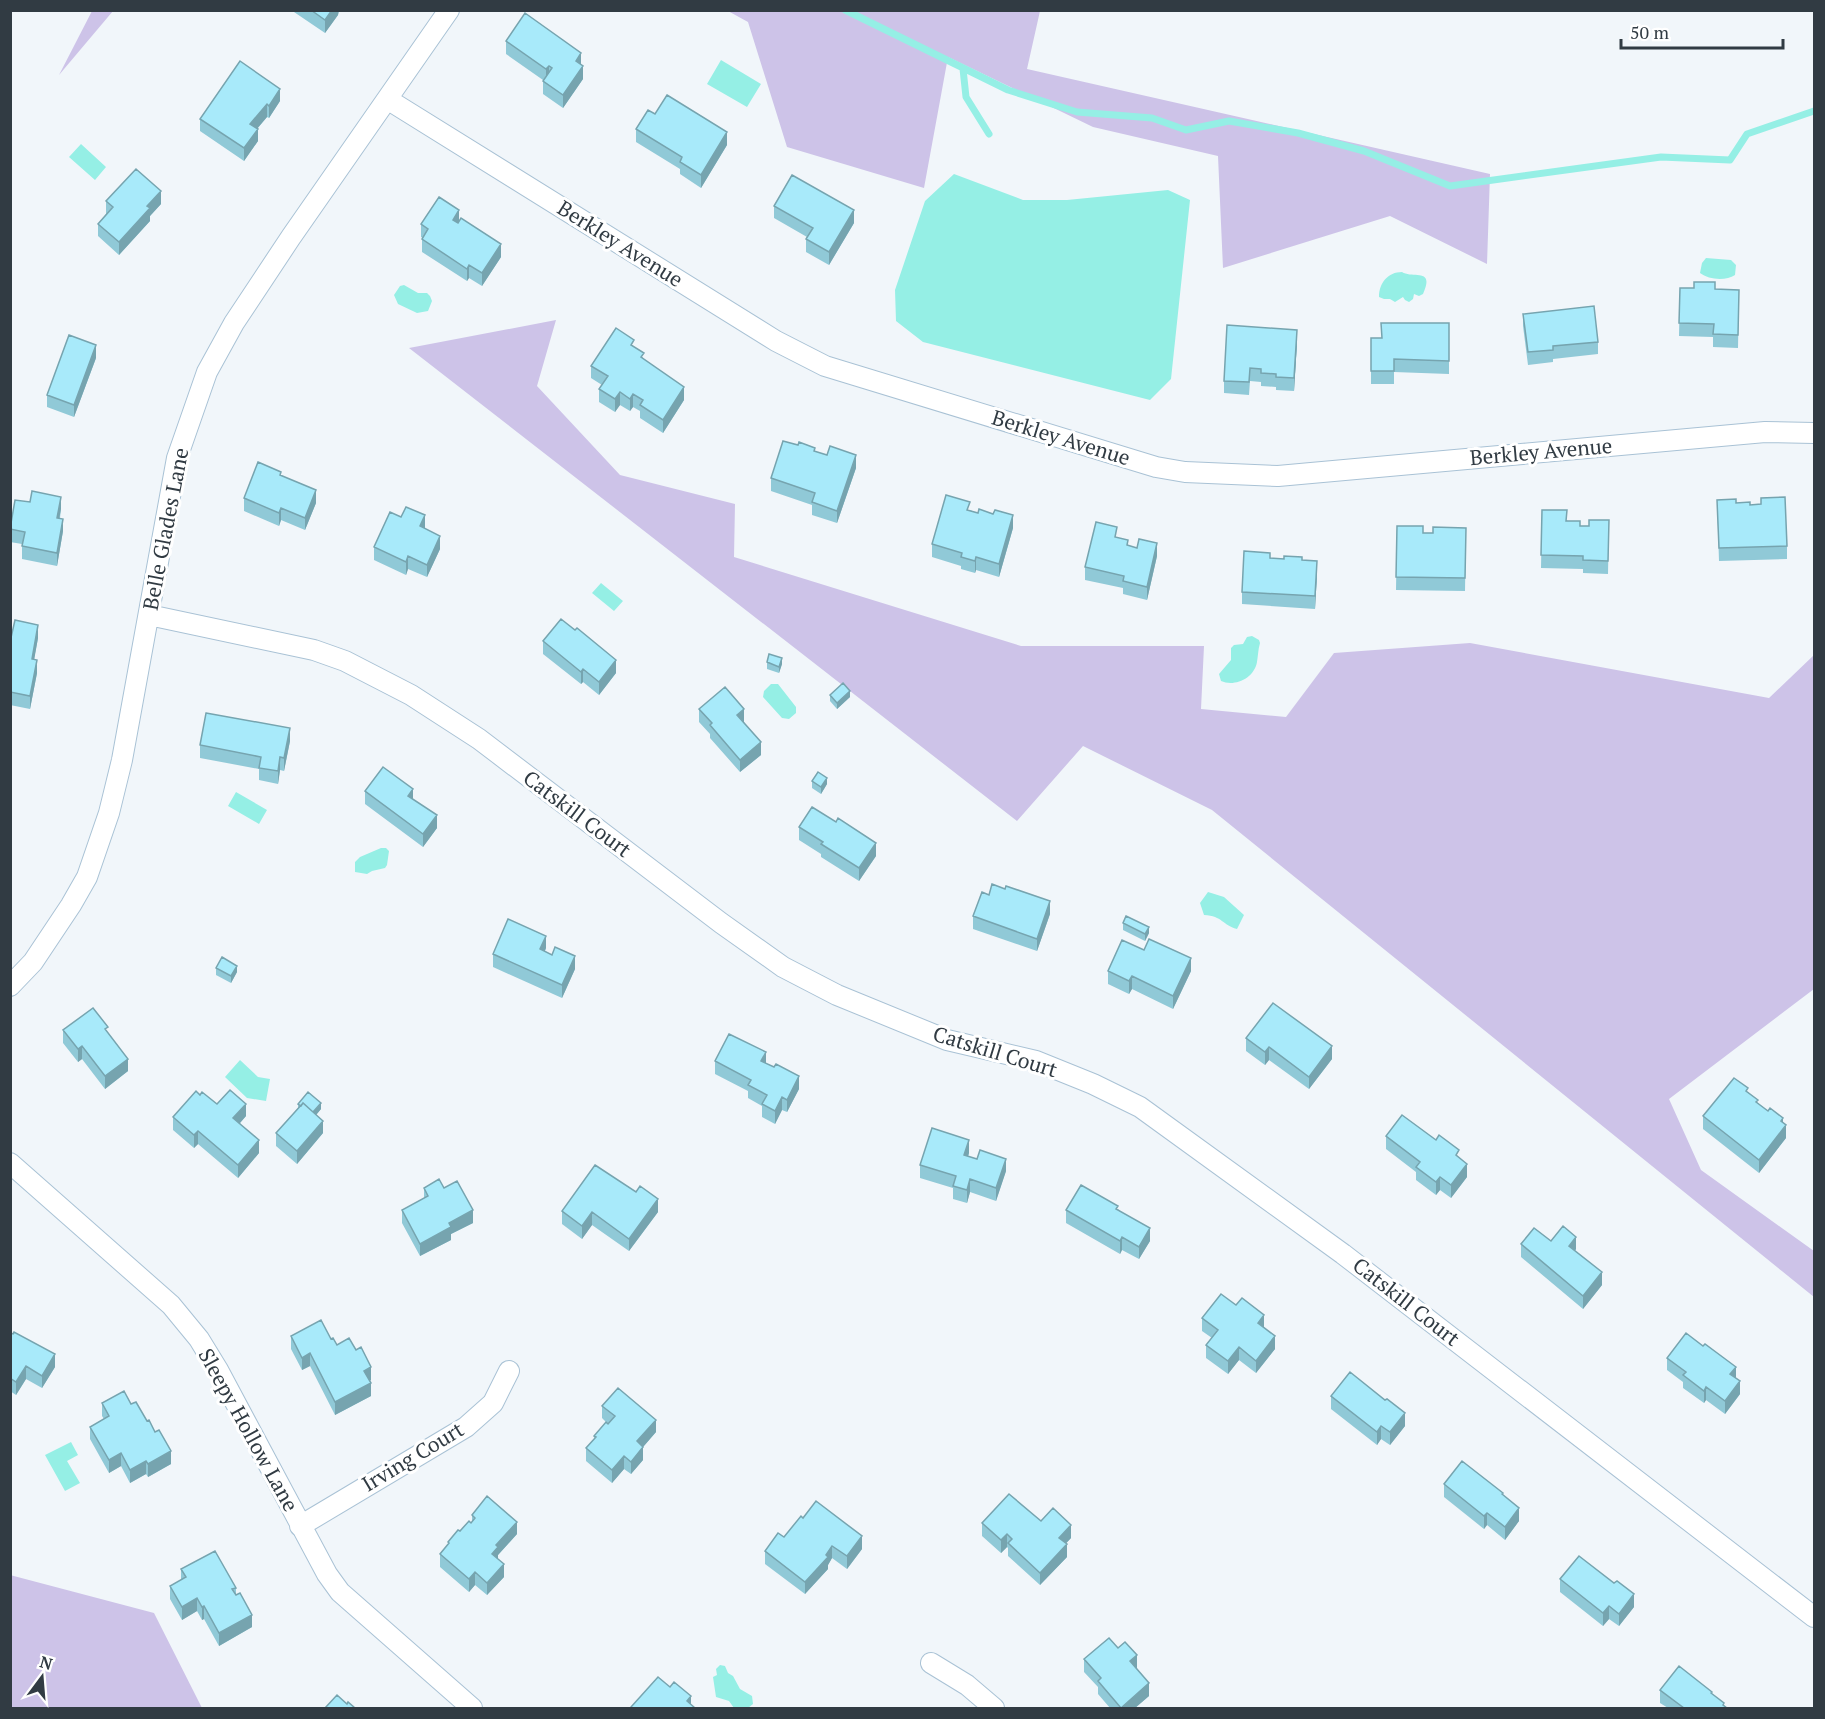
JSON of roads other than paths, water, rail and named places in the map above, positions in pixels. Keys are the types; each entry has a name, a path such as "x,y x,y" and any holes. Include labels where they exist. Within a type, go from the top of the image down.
{"street":[{"name":"Belle Glades Lane","path":"10,986 33,962 71,905 87,877 109,813 122,760 177,458 207,372 246,303 449,10"},
{"name":"Berkley Avenue","path":"387,99 776,341 825,366 1156,467 1185,472 1278,476 1765,432 1815,433"},
{"name":"Catskill Court","path":"149,615 314,650 345,661 411,695 479,739 646,867 783,967 837,995 947,1040 1036,1061 1093,1084 1140,1107 1343,1254 1815,1617"},
{"name":"Sleepy Hollow Lane","path":"10,1163 171,1305 198,1339 218,1370 300,1526 340,1592 472,1708"},
{"name":"Irving Court","path":"300,1526 466,1427 493,1403 509,1371"},
{"path":"931,1663 967,1685 994,1708"}],"waterway":[{"path":"845,10 1008,90 1077,112 1152,118 1186,130 1229,121 1298,133 1364,151 1450,186 1661,157 1730,160 1747,134 1814,111"},
{"path":"963,69 966,97 989,134"}]}
